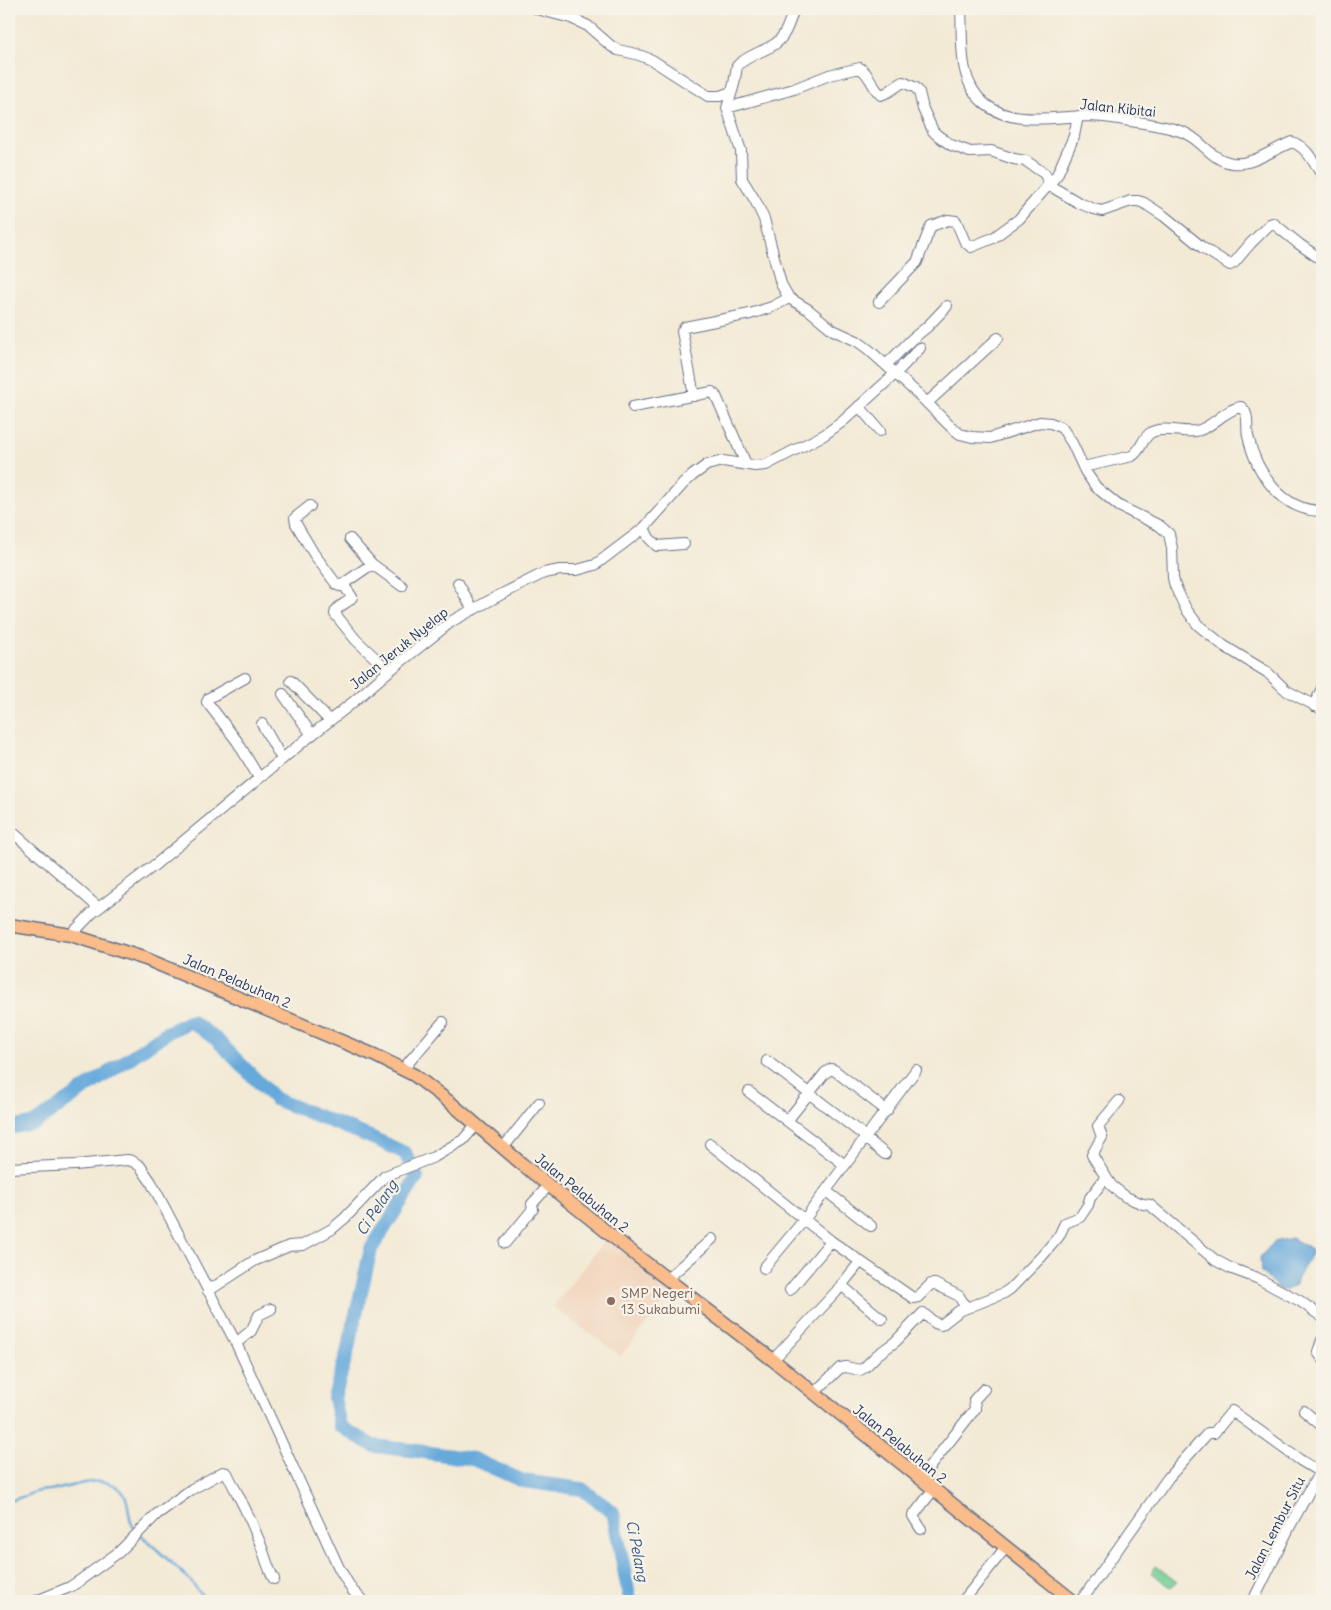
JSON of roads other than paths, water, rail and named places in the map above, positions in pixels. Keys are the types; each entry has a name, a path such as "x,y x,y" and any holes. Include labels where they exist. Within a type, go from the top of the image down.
{"main road":[{"name":"Jalan Pelabuhan 2","path":"9,925 71,935 146,959 374,1055 425,1082 549,1185 773,1360 1073,1601"}],"street":[{"path":"537,9 571,18 588,26 611,46 618,50 652,60 708,96 720,96 731,92"},
{"path":"794,9 784,34 776,43 746,58 737,66 734,84 726,108 742,151 742,179 764,219 781,284 789,298 809,310 833,330 857,341 896,373 955,430 972,438 990,438 1032,423 1044,422 1056,424 1062,428 1068,435 1083,468 1096,487 1110,500 1129,512 1166,530 1172,548 1172,573 1176,586 1186,609 1198,624 1214,639 1268,672 1287,691 1318,707 1322,688"},
{"name":"Jalan Kibitai","path":"961,9 965,74 973,92 986,105 1005,113 1025,117 1078,116 1119,119 1183,131 1215,158 1232,163 1244,163 1254,160 1292,142 1308,152 1322,175"},
{"path":"726,108 794,89 828,75 860,68 867,73 881,95 903,82 916,88 933,131 944,140 970,152 991,151 1026,161 1045,174 1049,185 1079,203 1102,211 1131,202 1138,201 1144,203 1164,216 1203,248 1228,264 1233,264 1272,223 1322,260"},
{"path":"879,302 917,262 931,226 936,223 954,220 965,242 973,247 993,238 1012,225 1027,211 1058,172 1074,136 1078,116"},
{"path":"694,396 682,331 685,327 750,314 789,298"},
{"path":"886,365 947,306"},
{"path":"926,402 998,338"},
{"name":"Jalan Jeruk Nyelap","path":"71,935 78,926 99,908 156,864 440,630 473,610 544,573 560,570 577,570 595,565 644,528 683,484 712,462 723,461 761,466 772,463 824,436 896,373 920,348"},
{"path":"633,407 710,392 716,396 746,464"},
{"path":"859,406 880,431"},
{"path":"1083,468 1132,456 1137,453 1145,439 1154,431 1198,431 1232,410 1241,407 1246,413 1248,439 1258,466 1270,485 1283,496 1301,506 1315,511 1322,511"},
{"path":"310,506 295,518 296,524 314,554 339,586 372,564"},
{"path":"644,528 649,538 657,546 684,544"},
{"path":"350,539 372,564 402,586"},
{"path":"458,583 473,610"},
{"path":"343,584 352,597 338,608 336,614 356,640 389,671"},
{"path":"245,678 209,698 207,702 237,741 259,778"},
{"path":"291,681 330,721"},
{"path":"283,694 312,735"},
{"path":"262,724 282,759"},
{"path":"9,829 99,908"},
{"path":"403,1069 443,1022"},
{"path":"768,1061 886,1154"},
{"path":"787,1121 825,1073 832,1069 887,1111"},
{"path":"764,1268 804,1220 916,1070"},
{"path":"749,1092 845,1165"},
{"path":"1119,1101 1098,1126 1102,1137 1092,1155 1111,1185 1126,1197 1142,1204 1150,1204 1222,1264 1258,1278 1300,1301 1322,1317"},
{"path":"503,1148 539,1103"},
{"path":"208,1291 254,1261 289,1246 303,1245 332,1229 383,1178 434,1157 463,1140 476,1125"},
{"path":"710,1144 831,1241 913,1298 918,1297 931,1284 935,1284 959,1296 966,1308"},
{"path":"9,1168 75,1165 117,1160 136,1162 151,1182 236,1343 333,1557 349,1587 364,1601"},
{"path":"814,1394 840,1368 846,1367 860,1370 864,1368 877,1355 895,1342 923,1312 939,1325 953,1314 1010,1289 1059,1236 1065,1222 1080,1217 1090,1198 1106,1177"},
{"path":"505,1243 533,1209 532,1204 549,1185"},
{"path":"826,1191 871,1226"},
{"path":"667,1279 712,1239"},
{"path":"790,1290 831,1241"},
{"path":"773,1360 860,1262"},
{"path":"841,1285 882,1319"},
{"path":"236,1343 251,1331 258,1315 270,1309"},
{"path":"1322,1340 1318,1352 1322,1358"},
{"path":"920,1479 975,1409 974,1400 984,1389"},
{"path":"1081,1601 1168,1478 1208,1432 1214,1433 1232,1411 1300,1460 1321,1470"},
{"path":"1304,1411 1322,1426"},
{"name":"Jalan Lembur Situ","path":"1253,1601 1291,1524 1321,1470"},
{"path":"36,1601 70,1587 79,1581 118,1552 157,1514 192,1489 223,1472 227,1473 256,1533 263,1549 266,1565 274,1579"},
{"path":"921,1529 912,1516 933,1490"},
{"path":"963,1601 1006,1547"}],"water":[{"path":"1292,1238 1313,1250 1294,1286 1287,1290 1280,1290 1261,1272 1260,1257 1274,1242"}],"waterway":[{"name":"Ci Pelang","path":"9,1128 35,1123 166,1033 191,1021 217,1040 275,1099 405,1153 417,1177 371,1249 347,1353 334,1398 340,1426 374,1446 473,1459 523,1481 582,1489 613,1512 630,1601"},
{"path":"9,1501 39,1491 84,1483 110,1483 118,1487 124,1494 131,1522 136,1530"},
{"path":"140,1534 188,1578 204,1598 203,1601"}],"place":[{"name":"SMP Negeri 13 Sukabumi","path":"611,1301"}]}
